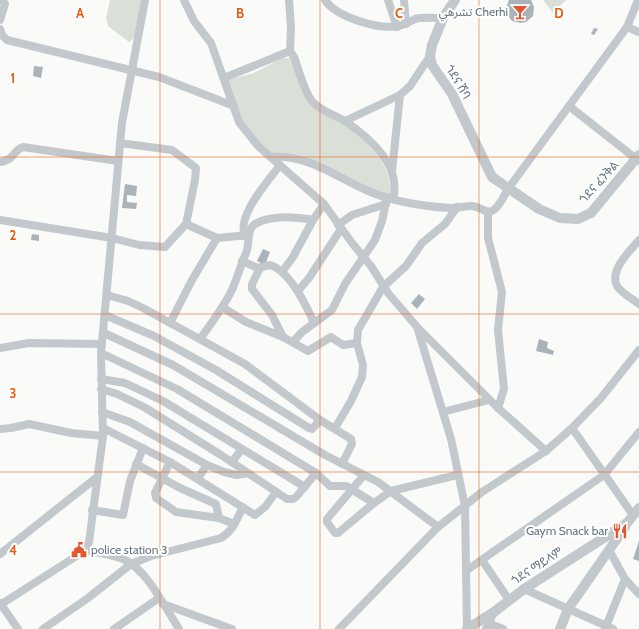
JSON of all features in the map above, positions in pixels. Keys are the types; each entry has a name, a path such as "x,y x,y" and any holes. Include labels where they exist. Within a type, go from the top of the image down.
{"street":[{"path":"0,20 5,4 2,0"},
{"path":"86,550 103,432 101,353 104,333 118,161 132,69 145,0"},
{"path":"186,0 194,21 211,43 244,131 258,146 324,204 339,227 371,266 384,287 418,328 498,408 546,451"},
{"path":"289,0 291,28 290,51 312,100 345,121 376,146 392,171"},
{"path":"325,0 337,11 350,18 381,26 397,27 416,19 443,18"},
{"path":"388,0 397,27"},
{"path":"404,0 406,24"},
{"path":"345,121 400,96 410,86 430,56 432,45 443,18 455,0"},
{"path":"272,158 284,157 320,166 374,194 389,200 457,207 476,206 488,212 494,210 627,27 638,0"},
{"path":"627,27 639,32"},
{"path":"0,29 2,35 7,40 132,69 159,77 234,106"},
{"path":"224,78 290,51"},
{"name":"ጎደና ሸባ","path":"430,56 432,65 452,94 492,177"},
{"path":"293,342 314,323 332,310 345,284 362,256 375,240 389,200 395,191 392,171 400,96"},
{"path":"569,106 638,159"},
{"path":"0,223 0,220 112,238 139,245 165,247 186,224 196,168 172,150 120,143"},
{"path":"0,162 7,161 12,158 18,148 23,147 118,161"},
{"name":"ጎደና ፈንቅል","path":"492,177 539,209 560,218 578,219 590,213 638,159"},
{"path":"200,340 222,308 232,290 248,248 247,236 243,230 245,218 256,197 280,165"},
{"path":"298,291 306,282 339,227 352,215 389,200"},
{"path":"282,272 293,257 313,220 324,204"},
{"path":"335,428 351,401 362,377 363,365 356,343 358,330 384,287 406,266 422,243 445,224 457,207"},
{"path":"488,212 488,238 502,292 498,330 504,389 502,400 498,408"},
{"path":"247,236 256,224 265,221 300,217 313,220"},
{"path":"186,224 217,238 247,236"},
{"path":"170,323 192,280 217,238"},
{"path":"639,240 618,268 615,278 617,286 639,304"},
{"path":"242,261 260,268 270,265 282,272 298,291 314,323"},
{"path":"260,268 252,284 252,289 272,315 283,337"},
{"path":"107,295 128,301 245,364 320,420 351,439 353,442 342,464"},
{"path":"222,308 250,324 283,337 308,351 332,337 343,345 356,343"},
{"path":"105,315 154,336 216,370 309,428 312,429 320,420"},
{"path":"418,328 451,439 464,506 467,570 467,629"},
{"path":"104,333 173,365 342,464 378,482 413,510 438,527"},
{"path":"0,348 29,343 102,344"},
{"path":"101,353 177,389 316,473 330,486 346,486 374,503"},
{"path":"340,629 438,527 482,492 546,451 572,428 601,398 638,354"},
{"path":"101,379 125,383 163,401 305,487"},
{"path":"101,389 117,394 144,407 232,462 287,499 293,499 316,473"},
{"path":"443,412 490,400"},
{"path":"102,412 130,422 207,465 231,475 248,473"},
{"path":"0,429 29,424 72,433 103,432 143,448 170,462 198,478 255,515 264,507 276,492"},
{"path":"560,629 568,609 587,579 610,550 633,516 572,428"},
{"path":"467,570 604,475 639,432"},
{"path":"92,510 123,515 130,480 143,448"},
{"path":"232,462 242,449"},
{"path":"170,462 154,495 164,504 183,513 219,518 234,524"},
{"path":"136,464 162,479 216,504 219,518"},
{"path":"198,478 207,465"},
{"path":"364,475 327,519 327,522 335,533 338,533 374,503 391,492 457,475"},
{"path":"0,554 96,478"},
{"path":"43,629 88,598 131,564 152,556 221,538 228,534 243,507"},
{"name":"ጎደና ማይላም","path":"467,629 633,516"},
{"path":"18,629 0,604 86,550 125,560 131,564 142,574 180,629"},
{"path":"610,550 625,579 639,594"},
{"path":"482,560 509,600"},
{"path":"524,589 608,628 625,579"},
{"path":"114,629 161,601"},
{"path":"161,601 232,629"},
{"path":"494,612 487,626 503,629"}],"shaded area":[{"path":"110,0 141,0 136,36 129,42 108,26 106,18"},
{"path":"543,0 566,0 553,13"},
{"path":"282,58 290,58 306,98 311,106 356,133 365,141 379,158 389,177 391,188 390,198 317,166 262,150 242,127 228,80 254,73"}],"building":[{"name":"تشرهي Cherhi","path":"509,0 531,0 534,7 533,16 526,22 521,23 512,21 506,13"},
{"path":"594,28 598,29 594,35 591,34"},
{"path":"34,66 43,67 41,78 33,76"},
{"path":"125,184 137,186 136,196 127,195 127,202 137,203 136,209 122,208"},
{"path":"32,234 39,235 39,241 31,240"},
{"path":"263,249 270,252 265,265 257,261"},
{"path":"419,294 425,299 417,309 411,303"},
{"path":"539,339 548,342 547,348 554,351 553,355 536,351"},
{"path":"639,541 639,561 633,559"}],"place":[{"name":"تشرهي Cherhi","path":"520,12"},
{"name":"Gaym Snack bar","path":"620,531"},
{"name":"police station 3","path":"79,550"}]}
